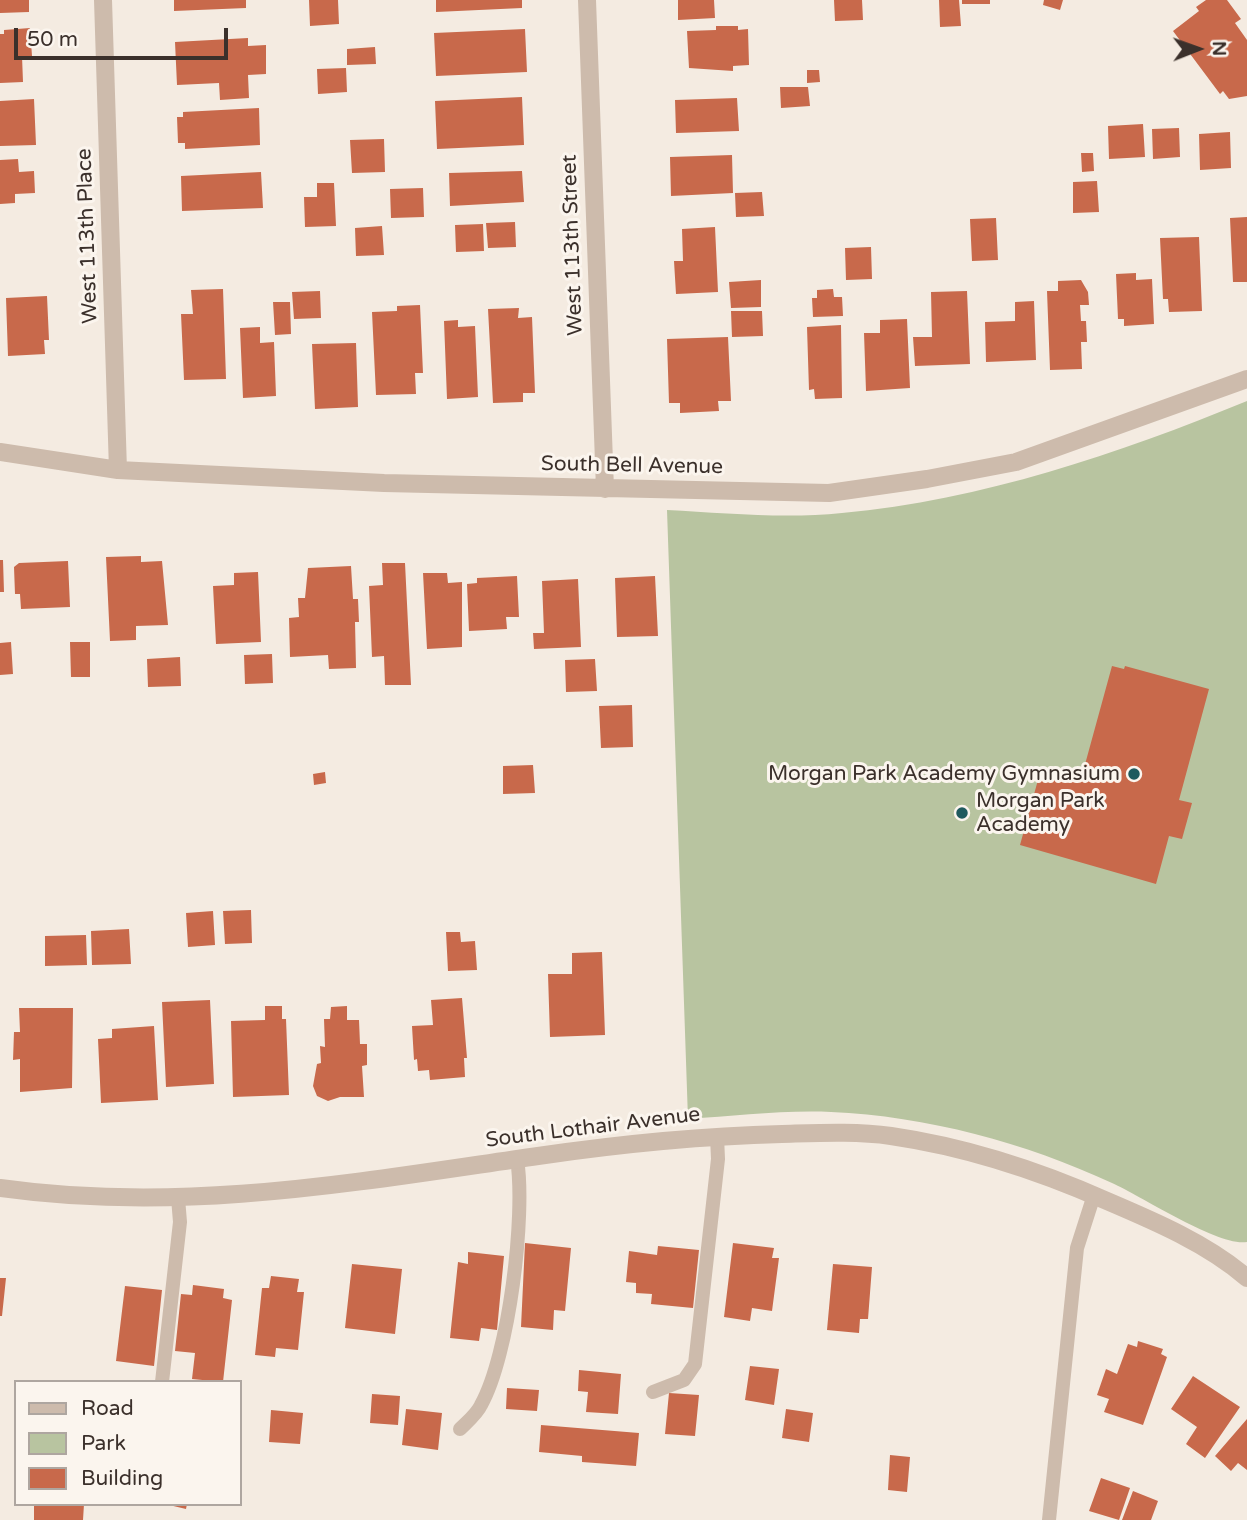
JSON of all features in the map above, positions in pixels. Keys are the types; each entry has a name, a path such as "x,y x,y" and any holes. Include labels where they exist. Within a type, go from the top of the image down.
{"street":[{"name":"West 113th Place","path":"103,0 118,471"},
{"name":"West 113th Street","path":"587,0 605,489"},
{"name":"South Bell Avenue","path":"0,452 118,471 605,489 829,492 927,479 1016,462 1247,379"},
{"name":"South Lothair Avenue","path":"0,1188 42,1194 178,1198 264,1194 629,1142 813,1133 889,1136 959,1149 1045,1173 1238,1262 1247,1278"}],"lane":[{"path":"653,1392 684,1380 695,1364 718,1159 717,1136"},
{"path":"460,1429 481,1406 508,1322 519,1207 517,1159"},
{"path":"1049,1520 1077,1248 1094,1195"},
{"path":"162,1380 180,1222 178,1198"}],"green space":[{"name":"Morgan Park Academy","path":"1247,401 1247,1242 1218,1237 1112,1183 1045,1156 975,1134 939,1126 903,1119 831,1112 688,1119 667,510 754,515 820,515 894,507 998,486 1049,472 1149,439"}],"building":[{"path":"0,0 29,0 29,12 0,13"},
{"path":"174,0 246,0 246,8 174,11"},
{"path":"309,0 338,0 339,24 310,26"},
{"path":"436,0 522,0 522,8 436,12"},
{"path":"678,0 714,0 715,18 678,20"},
{"path":"834,0 862,0 863,20 835,21"},
{"path":"939,0 959,0 961,26 940,27"},
{"path":"962,0 990,0 990,4 962,4"},
{"path":"1044,0 1063,0 1060,10 1043,5"},
{"path":"1206,0 1227,0 1241,19 1235,23 1247,40 1247,96 1229,99 1223,91 1220,94 1173,31 1199,11 1196,7"},
{"path":"716,26 748,29 749,65 733,66 733,71 689,68 687,31 716,30"},
{"path":"30,28 32,56 22,56 23,82 0,83 0,34 4,34 4,30"},
{"path":"525,29 527,72 436,76 434,33"},
{"path":"248,38 248,46 266,45 266,74 248,75 249,98 220,100 219,83 177,85 175,42"},
{"path":"375,47 376,64 347,65 347,49"},
{"path":"346,68 347,92 318,94 317,69"},
{"path":"807,70 819,70 820,82 807,83"},
{"path":"780,87 808,87 810,106 781,108"},
{"path":"522,97 524,145 437,149 435,101"},
{"path":"737,98 739,131 676,133 675,100"},
{"path":"34,99 36,145 0,146 0,101"},
{"path":"259,108 260,145 185,149 185,143 178,143 177,117 183,117 183,112"},
{"path":"1143,124 1145,157 1109,159 1108,126"},
{"path":"1179,128 1180,157 1153,159 1152,129"},
{"path":"1230,132 1231,168 1200,170 1199,134"},
{"path":"384,139 385,172 352,173 350,140"},
{"path":"1081,153 1093,153 1094,171 1082,172"},
{"path":"732,155 733,193 671,196 670,157"},
{"path":"18,159 19,172 34,171 35,193 15,194 15,203 0,204 0,160"},
{"path":"522,171 524,202 450,206 449,173"},
{"path":"261,172 263,208 182,211 181,176"},
{"path":"1097,181 1099,212 1073,213 1073,182"},
{"path":"317,183 334,183 336,226 305,227 304,197 317,197"},
{"path":"423,188 424,217 391,218 390,189"},
{"path":"762,192 764,216 736,217 735,193"},
{"path":"1247,217 1247,282 1233,282 1230,218"},
{"path":"996,218 998,260 972,261 970,219"},
{"path":"515,222 516,247 488,248 486,223"},
{"path":"483,224 484,251 456,252 455,225"},
{"path":"382,226 384,255 356,256 355,228"},
{"path":"715,227 718,292 676,294 674,261 683,261 682,229"},
{"path":"1199,237 1202,311 1169,312 1168,299 1163,299 1160,238"},
{"path":"871,247 872,279 846,280 845,248"},
{"path":"1136,273 1136,280 1152,279 1154,324 1124,326 1124,319 1118,319 1116,274"},
{"path":"761,280 761,307 731,308 729,282"},
{"path":"1081,280 1088,292 1089,305 1080,305 1081,321 1086,321 1087,342 1081,342 1082,369 1050,370 1047,291 1058,291 1058,281"},
{"path":"223,289 226,379 184,380 181,314 193,314 191,290"},
{"path":"833,289 834,297 842,297 843,316 813,317 812,298 817,298 817,290"},
{"path":"320,291 321,318 294,319 292,292"},
{"path":"967,291 970,364 915,366 913,337 932,337 931,292"},
{"path":"47,296 49,340 44,340 45,354 8,356 6,298"},
{"path":"1034,301 1036,360 986,362 985,322 1015,321 1015,302"},
{"path":"273,302 290,302 291,334 275,335"},
{"path":"420,305 423,373 415,373 416,394 376,395 372,312 397,311 397,306"},
{"path":"519,308 518,318 532,317 535,393 523,393 523,402 493,403 488,309"},
{"path":"731,311 762,311 763,336 732,337"},
{"path":"907,319 910,388 866,391 864,333 880,333 880,320"},
{"path":"458,320 458,327 475,326 478,397 447,399 444,321"},
{"path":"841,325 842,398 815,399 814,389 809,390 807,327"},
{"path":"260,327 260,343 274,342 276,396 243,398 240,328"},
{"path":"728,337 731,401 718,401 719,411 680,413 680,403 669,403 667,339"},
{"path":"356,343 358,407 315,409 312,344"},
{"path":"141,556 141,562 162,561 168,625 136,626 136,640 110,641 106,557"},
{"path":"0,560 3,560 4,592 0,592"},
{"path":"68,561 70,607 21,609 20,594 15,594 14,567 19,563"},
{"path":"382,563 405,563 411,685 385,685 384,656 372,657 369,586 383,585"},
{"path":"351,566 353,599 358,599 359,622 355,622 356,668 329,669 328,655 290,657 289,618 299,617 298,598 305,598 308,568"},
{"path":"258,572 261,642 216,644 213,586 234,585 234,573"},
{"path":"423,573 447,573 448,583 462,582 462,647 427,649"},
{"path":"517,576 519,617 506,617 507,629 469,631 467,584 477,583 477,578"},
{"path":"655,576 658,636 617,637 615,578"},
{"path":"578,579 581,647 534,649 533,633 544,633 542,581"},
{"path":"11,642 13,674 0,675 0,643"},
{"path":"70,642 90,642 90,677 71,677"},
{"path":"272,654 273,683 245,684 244,655"},
{"path":"180,657 181,686 148,687 147,659"},
{"path":"595,659 597,691 566,692 565,660"},
{"name":"Morgan Park Academy Gymnasium","path":"1112,666 1124,669 1125,666 1209,689 1179,800 1192,803 1182,839 1169,836 1156,884 1020,845 1041,769 1081,779"},
{"path":"632,705 633,747 601,748 599,706"},
{"path":"533,765 535,793 503,794 503,766"},
{"path":"325,772 326,783 314,785 313,774"},
{"path":"251,910 252,943 225,944 223,911"},
{"path":"213,911 215,945 188,947 186,913"},
{"path":"129,929 131,964 92,965 91,931"},
{"path":"446,932 460,932 461,942 475,941 477,970 448,971"},
{"path":"86,935 87,965 45,966 45,936"},
{"path":"602,952 605,1035 550,1037 548,974 572,974 572,953"},
{"path":"462,998 467,1058 464,1058 465,1077 430,1080 429,1070 418,1071 417,1059 414,1060 412,1026 433,1025 431,1000"},
{"path":"210,1000 214,1084 166,1087 162,1002"},
{"path":"265,1006 282,1006 282,1019 286,1019 289,1095 233,1097 231,1021 265,1020"},
{"path":"347,1006 347,1020 359,1020 360,1044 367,1044 367,1065 362,1066 364,1097 340,1097 328,1101 317,1096 313,1086 317,1064 321,1063 320,1046 325,1047 324,1019 330,1019 331,1007"},
{"path":"19,1008 73,1008 72,1088 20,1092 20,1059 13,1060 14,1032 20,1032"},
{"path":"154,1026 158,1100 101,1103 98,1039 112,1038 112,1029"},
{"path":"525,1243 571,1248 565,1311 554,1310 553,1330 521,1327"},
{"path":"733,1243 774,1248 772,1258 779,1258 772,1311 752,1308 750,1321 724,1317"},
{"path":"658,1246 699,1250 693,1308 651,1304 652,1294 636,1293 636,1283 626,1282 629,1251 657,1255"},
{"path":"468,1252 504,1256 497,1330 481,1328 479,1341 450,1338 458,1262 468,1264"},
{"path":"352,1264 402,1269 395,1334 345,1328"},
{"path":"833,1264 872,1267 868,1319 860,1319 859,1333 827,1330"},
{"path":"271,1276 299,1279 297,1292 304,1292 298,1350 276,1348 275,1357 255,1355 262,1288 269,1288"},
{"path":"0,1278 6,1278 2,1316 0,1316"},
{"path":"193,1285 224,1289 223,1298 232,1300 223,1380 192,1379 195,1353 175,1351 181,1294 192,1295"},
{"path":"125,1286 162,1290 154,1366 116,1361"},
{"path":"1138,1341 1163,1349 1161,1354 1167,1357 1143,1425 1104,1412 1109,1399 1097,1395 1106,1369 1117,1374 1128,1344 1137,1347"},
{"path":"750,1366 779,1369 774,1405 745,1400"},
{"path":"579,1370 621,1374 618,1414 586,1412 588,1392 578,1391"},
{"path":"1193,1376 1240,1407 1205,1458 1186,1444 1197,1427 1171,1409"},
{"path":"507,1388 539,1390 537,1411 506,1409"},
{"path":"669,1393 699,1395 695,1436 665,1434"},
{"path":"372,1394 400,1396 398,1425 370,1423"},
{"path":"406,1409 442,1413 438,1450 402,1445"},
{"path":"786,1409 813,1413 809,1442 782,1438"},
{"path":"271,1410 303,1413 300,1444 269,1442"},
{"path":"1247,1419 1247,1470 1238,1463 1231,1471 1215,1456"},
{"path":"541,1425 639,1433 636,1466 582,1462 582,1456 539,1452"},
{"path":"890,1455 910,1457 907,1492 888,1490"},
{"path":"1101,1478 1130,1488 1119,1520 1089,1511"},
{"path":"1133,1491 1158,1501 1151,1520 1122,1520"},
{"path":"34,1506 84,1506 83,1520 34,1520"}],"place":[{"name":"Morgan Park Academy Gymnasium","path":"1134,774"},
{"name":"Morgan Park Academy","path":"962,813"}]}
